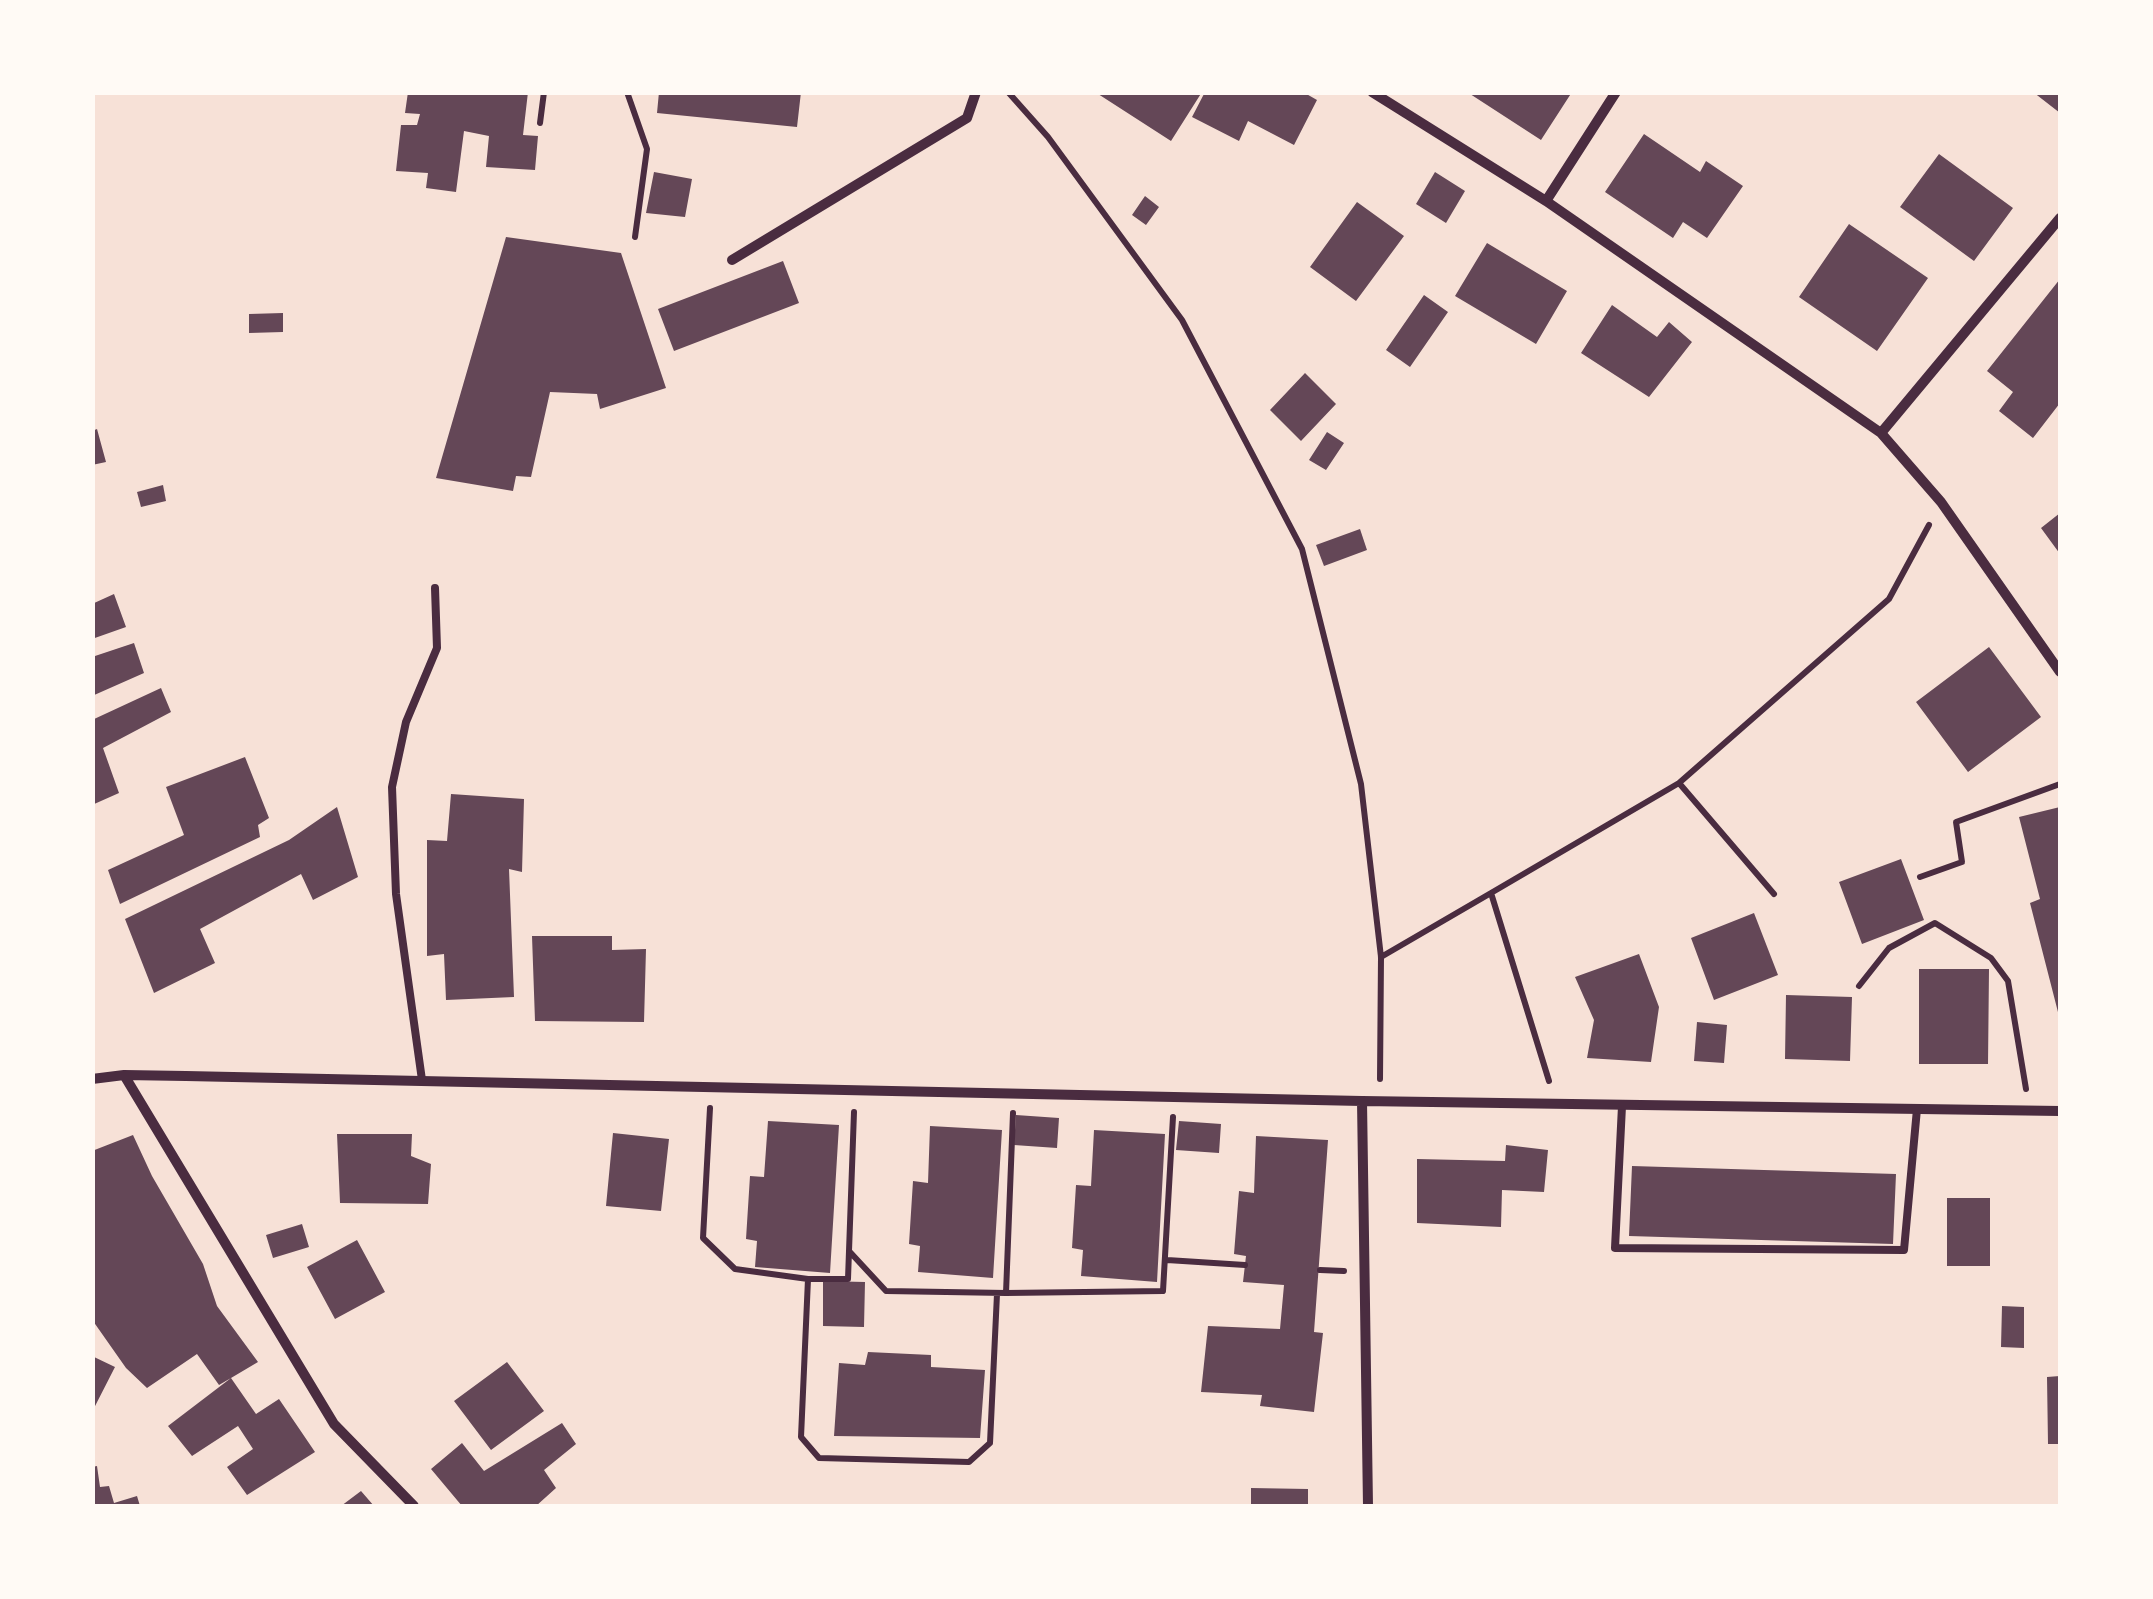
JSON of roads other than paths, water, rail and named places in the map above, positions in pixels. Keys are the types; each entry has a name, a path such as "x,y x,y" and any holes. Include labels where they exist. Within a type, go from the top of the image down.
{"street":[{"path":"732,260 967,118 976,92"},
{"path":"1372,92 1546,201 1881,433 1942,502 2060,672"},
{"path":"1546,201 1616,92"},
{"path":"1881,433 2060,218"},
{"path":"124,1075 334,1424 414,1506"},
{"path":"92,1079 124,1075 1622,1106 2060,1111"},
{"path":"1362,1101 1368,1506"}],"lane":[{"path":"422,1080 396,894 392,787 406,722 437,648 436,588"},
{"path":"1622,1106 1615,1248 1904,1250 1918,1109"}]}
